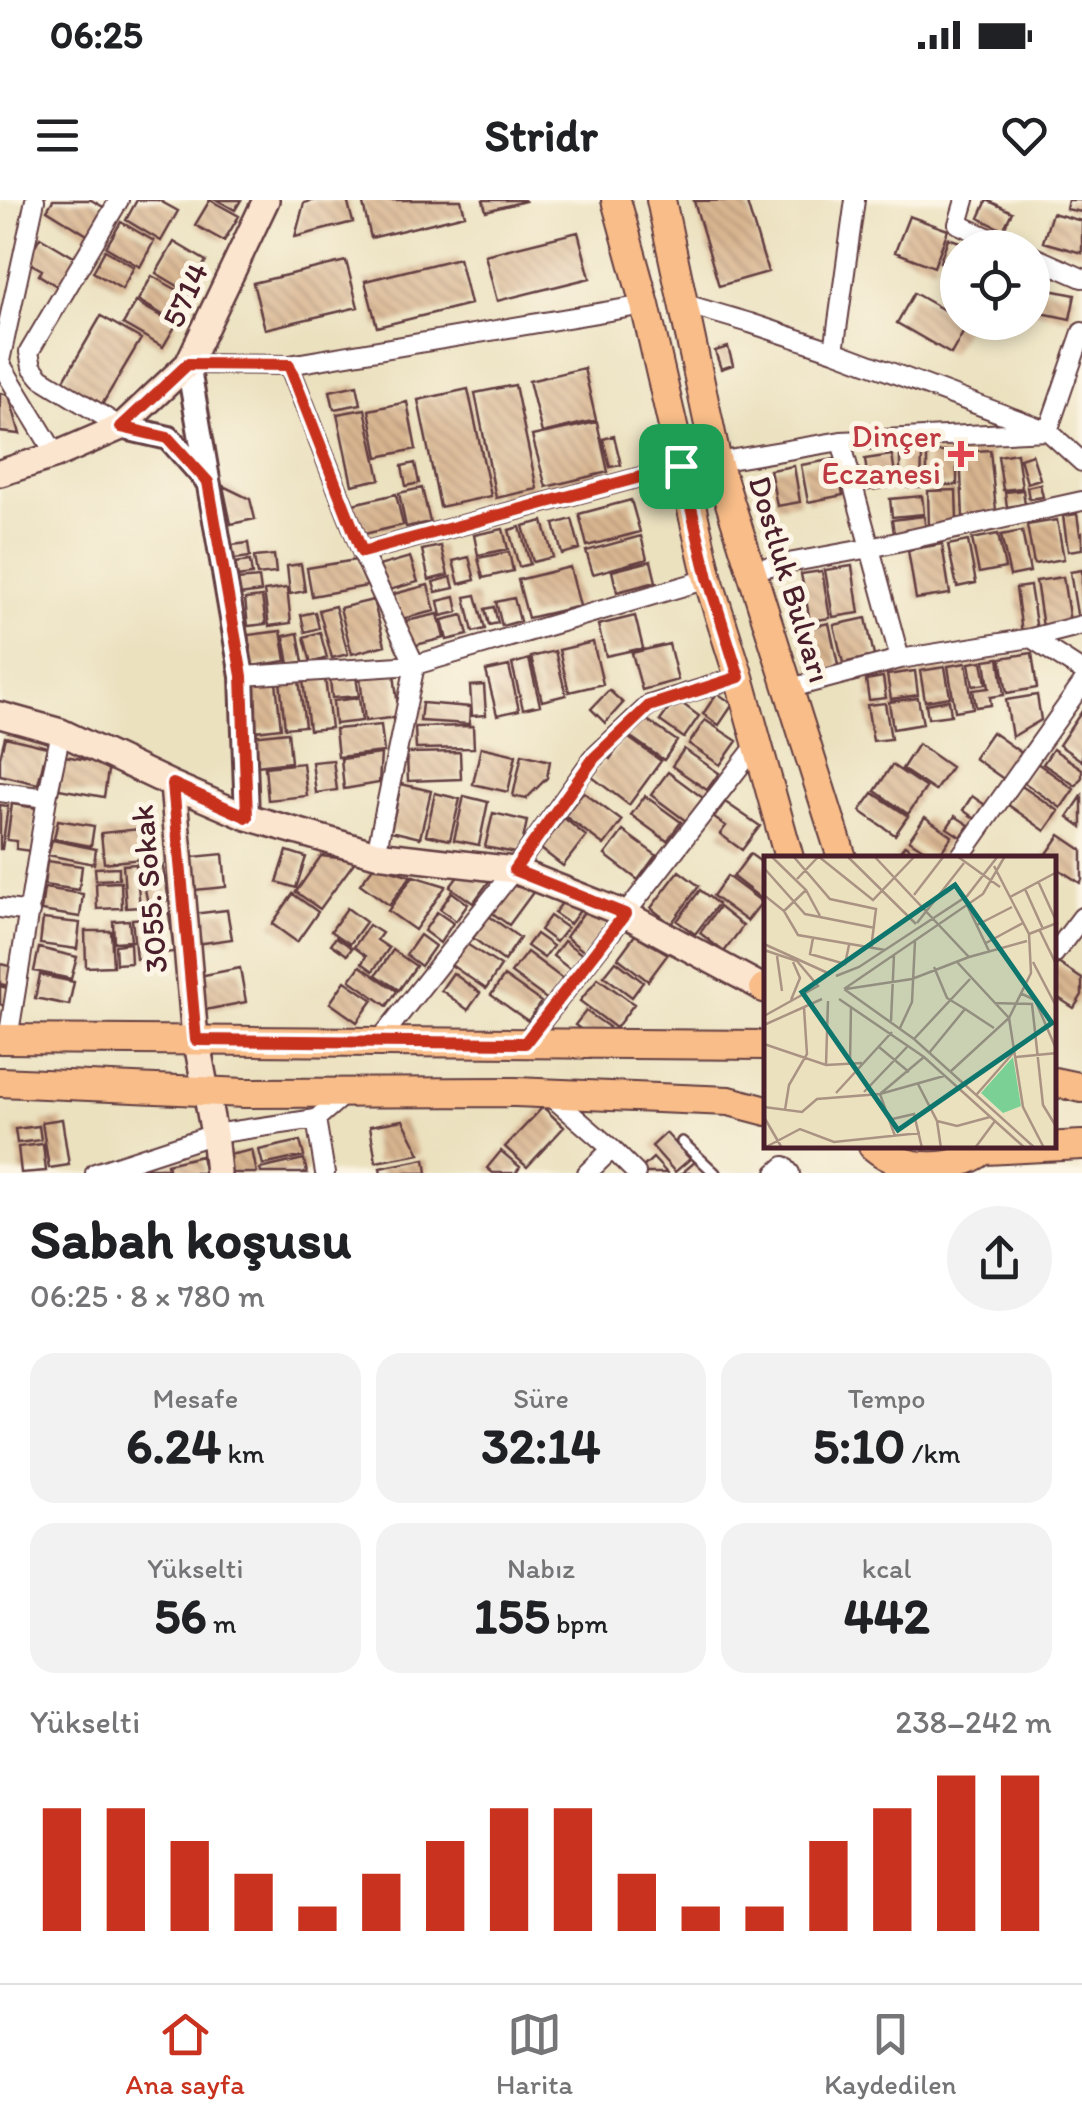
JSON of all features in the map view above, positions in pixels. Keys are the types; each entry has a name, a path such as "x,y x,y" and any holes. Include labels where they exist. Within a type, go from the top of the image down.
{"main road":[{"name":"5714","path":"188,364 266,200"},
{"path":"616,200 645,305 708,578 788,856"},
{"name":"Dostluk Bulvarı","path":"661,200 717,462 841,856"},
{"path":"0,473 56,455 121,427 188,364"},
{"name":"3055. Sokak","path":"0,715 61,732 173,784 196,1040 218,1173"},
{"path":"173,784 247,817 376,854 514,870 625,914 764,988"},
{"path":"4,1039 764,1044"},
{"path":"0,1082 206,1091 548,1093 728,1101 764,1110"},
{"path":"1057,1083 1082,1088"},
{"path":"1057,1148 1082,1145"},
{"path":"883,1159 928,1173 949,1171 986,1156 1056,1148"}],"street":[{"path":"35,200 0,362 56,455"},
{"path":"119,200 29,352 32,367 41,378 121,427 168,438 208,482"},
{"path":"834,351 855,200"},
{"path":"966,200 958,224 972,230"},
{"path":"1050,264 1082,278"},
{"path":"685,304 834,351 1048,431 1082,462"},
{"path":"247,817 242,676 188,364 289,365 645,305"},
{"path":"1048,431 1082,332"},
{"path":"289,365 362,552 415,665 376,854"},
{"path":"717,462 841,440 1048,431"},
{"path":"841,440 900,659"},
{"path":"362,552 681,466"},
{"path":"750,570 870,548 1082,500"},
{"path":"242,676 415,665 708,578"},
{"path":"788,689 900,659 1031,638 1082,625"},
{"path":"1031,638 1082,671"},
{"path":"378,1042 514,870 594,758 649,706 739,677"},
{"path":"960,856 1082,684"},
{"path":"4,1039 61,732"},
{"path":"525,1043 758,742"},
{"path":"0,792 47,798"},
{"path":"0,908 30,912"},
{"path":"1057,950 1082,917"},
{"path":"95,1173 214,1134 316,1118 346,1092"},
{"path":"548,1093 636,1173"},
{"path":"316,1118 325,1173"},
{"path":"587,1173 612,1149"},
{"path":"776,1173 784,1166 790,1173"}],"lane":[{"path":"682,1142 716,1173"}],"building":[{"path":"53,200 91,200 105,208 89,236 47,210"},
{"path":"137,200 158,200 178,211 161,241 126,220"},
{"path":"210,200 239,216 224,241 195,225"},
{"path":"217,200 241,200 235,210"},
{"path":"347,200 353,222 295,237 304,203"},
{"path":"362,200 461,200 465,215 371,238"},
{"path":"483,200 524,200 525,201 486,211"},
{"path":"746,200 768,272 719,286 694,201"},
{"path":"987,200 1012,212 1003,230 979,218"},
{"path":"1068,200 1082,200 1082,212 1066,209"},
{"path":"1052,213 1082,221 1082,253 1050,244 1050,230 1047,230"},
{"path":"909,216 948,230 940,230 940,251 934,267 895,252"},
{"path":"121,222 154,241 140,267 106,247"},
{"path":"578,232 590,278 497,301 485,255"},
{"path":"40,237 77,259 60,288 26,261"},
{"path":"174,242 206,261 188,292 156,273"},
{"path":"105,250 134,267 122,289 93,272"},
{"path":"459,258 470,304 377,327 365,281"},
{"path":"346,261 358,307 265,329 253,283"},
{"path":"152,276 190,297 175,322 138,300"},
{"path":"1050,290 1075,295 1070,319 1050,315"},
{"path":"914,293 940,308 940,340 959,340 951,354 897,323"},
{"path":"136,302 176,325 163,347 123,324"},
{"path":"101,316 141,339 100,408 61,385"},
{"path":"728,347 733,365 721,369 715,351"},
{"path":"584,368 596,420 542,433 529,381"},
{"path":"357,385 361,404 334,409 330,391"},
{"path":"515,385 537,489 496,498 475,393"},
{"path":"468,389 491,496 440,507 418,400"},
{"path":"0,393 9,395 20,434 0,432"},
{"path":"407,402 416,449 378,457 369,410"},
{"path":"365,409 380,479 352,485 337,414"},
{"path":"597,422 608,472 546,487 532,436"},
{"path":"614,436 621,465 610,467 603,439"},
{"path":"990,450 996,511 963,517 960,452"},
{"path":"927,452 957,452 957,485 927,485"},
{"path":"1017,453 1022,488 1003,490 998,456"},
{"path":"900,454 922,454 921,487 900,487"},
{"path":"1032,454 1040,479 1027,483 1020,458"},
{"path":"892,455 897,486 869,490 865,459"},
{"path":"836,459 843,495 808,502 801,465"},
{"path":"415,463 419,483 406,486 402,466"},
{"path":"794,466 800,502 777,506 770,470"},
{"path":"1040,484 1043,497 1029,499 1027,487"},
{"path":"223,486 250,499 255,519 231,524"},
{"path":"422,488 430,522 406,527 399,493"},
{"path":"956,490 957,520 929,527 928,491"},
{"path":"1023,490 1025,504 1007,507 1005,492"},
{"path":"396,494 403,525 360,535 353,504"},
{"path":"922,496 924,514 892,517 890,499"},
{"path":"631,500 640,532 587,546 579,514"},
{"path":"1077,514 1082,549 1068,551 1063,516"},
{"path":"924,516 926,530 894,533 892,520"},
{"path":"572,519 580,549 562,554 554,524"},
{"path":"1057,520 1064,559 1034,564 1027,525"},
{"path":"543,521 553,557 533,562 523,526"},
{"path":"520,527 530,564 519,567 509,530"},
{"path":"503,529 508,549 478,555 474,535"},
{"path":"1022,531 1030,572 1010,576 1001,535"},
{"path":"998,534 1005,568 979,573 972,539"},
{"path":"641,536 647,559 593,574 586,551"},
{"path":"968,541 976,583 957,587 948,545"},
{"path":"248,543 250,557 234,559 232,545"},
{"path":"942,544 950,594 916,599 908,550"},
{"path":"441,546 448,575 429,580 422,550"},
{"path":"509,552 513,571 483,578 478,558"},
{"path":"274,555 276,573 257,575 254,557"},
{"path":"410,557 418,582 382,592 375,567"},
{"path":"469,557 475,580 459,584 453,561"},
{"path":"356,560 367,586 312,596 307,568"},
{"path":"250,561 252,575 236,577 234,563"},
{"path":"651,561 656,582 617,592 612,571"},
{"path":"301,564 305,591 290,594 287,566"},
{"path":"852,566 859,613 833,617 825,570"},
{"path":"570,567 580,606 528,618 518,580"},
{"path":"1082,570 1082,619 1078,620 1070,572"},
{"path":"822,571 830,618 810,621 801,574"},
{"path":"451,577 454,588 436,592 433,582"},
{"path":"1063,577 1070,622 1043,627 1036,581"},
{"path":"259,578 261,592 239,595 237,580"},
{"path":"428,585 435,611 401,619 394,594"},
{"path":"1030,586 1037,630 1022,633 1016,588"},
{"path":"287,588 291,623 269,626 264,591"},
{"path":"476,595 485,629 473,632 465,597"},
{"path":"262,597 266,624 248,626 245,599"},
{"path":"455,597 458,612 441,616 438,601"},
{"path":"514,598 520,621 502,626 496,602"},
{"path":"373,600 385,645 352,654 340,608"},
{"path":"335,606 348,654 332,658 319,610"},
{"path":"494,607 498,623 489,625 485,609"},
{"path":"315,612 319,628 305,632 301,615"},
{"path":"438,614 444,638 408,647 402,622"},
{"path":"463,615 468,635 447,640 442,620"},
{"path":"635,616 643,648 606,656 598,625"},
{"path":"866,618 874,656 843,663 834,625"},
{"path":"829,623 839,669 813,675 802,629"},
{"path":"281,631 286,661 252,666 248,635"},
{"path":"320,632 327,658 311,663 304,637"},
{"path":"298,633 303,662 289,664 284,636"},
{"path":"593,642 603,684 569,692 559,650"},
{"path":"669,644 678,680 642,690 632,653"},
{"path":"555,651 566,695 542,701 531,657"},
{"path":"1032,653 1037,688 1007,693 1001,658"},
{"path":"999,658 1004,695 990,697 991,705 976,707 973,690 989,688 985,660"},
{"path":"529,659 540,705 523,709 512,664"},
{"path":"982,661 986,684 973,686 969,663"},
{"path":"966,663 973,708 955,711 948,666"},
{"path":"509,666 519,710 497,715 486,671"},
{"path":"945,667 950,697 925,701 920,671"},
{"path":"915,671 918,695 891,699 887,675"},
{"path":"394,673 399,717 365,721 360,677"},
{"path":"356,676 359,696 332,698 330,679"},
{"path":"883,677 886,698 869,700 866,680"},
{"path":"325,678 331,728 309,730 303,680"},
{"path":"299,680 305,726 285,728 280,681"},
{"path":"276,682 281,728 255,731 250,684"},
{"path":"484,685 486,715 472,716 470,686"},
{"path":"609,690 623,703 605,723 591,709"},
{"path":"717,693 733,704 719,725 703,714"},
{"path":"1037,695 1041,720 1012,737 1006,700"},
{"path":"359,698 362,721 335,724 333,701"},
{"path":"918,698 923,724 893,729 889,702"},
{"path":"676,699 699,716 684,738 660,721"},
{"path":"949,700 951,715 928,718 926,704"},
{"path":"422,703 470,707 469,724 420,721"},
{"path":"885,703 891,739 873,741 867,705"},
{"path":"1082,711 1082,761 1059,745"},
{"path":"643,717 677,741 664,760 629,736"},
{"path":"705,720 737,741 720,765 689,744"},
{"path":"381,725 384,752 338,757 335,729"},
{"path":"473,726 474,748 416,749 415,727"},
{"path":"288,732 291,762 256,766 252,736"},
{"path":"992,732 1023,754 1005,780 974,758"},
{"path":"626,736 661,761 629,805 592,777"},
{"path":"5,737 47,747 38,784 0,775"},
{"path":"918,744 951,767 935,791 902,769"},
{"path":"481,747 516,755 508,792 473,784"},
{"path":"684,749 719,773 707,790 672,766"},
{"path":"1053,749 1082,769 1076,786 1043,764"},
{"path":"460,752 461,779 408,781 407,753"},
{"path":"381,754 379,783 344,789 341,759"},
{"path":"522,754 550,761 547,778 526,799 513,796"},
{"path":"65,756 109,764 104,797 59,789"},
{"path":"333,760 337,790 316,793 312,762"},
{"path":"303,763 307,796 268,800 265,767"},
{"path":"1037,763 1074,789 1061,808 1023,782"},
{"path":"892,765 926,788 908,814 875,791"},
{"path":"668,772 703,798 686,821 651,795"},
{"path":"401,784 431,791 420,838 391,831"},
{"path":"1020,785 1059,811 1045,831 1007,804"},
{"path":"583,792 622,821 604,845 565,816"},
{"path":"435,793 460,799 450,840 426,835"},
{"path":"873,793 908,816 895,835 860,811"},
{"path":"464,796 488,802 479,845 454,840"},
{"path":"645,796 681,822 667,841 631,815"},
{"path":"972,796 988,807 978,821 963,810"},
{"path":"1082,796 1082,827 1068,817"},
{"path":"725,802 760,826 742,850 720,834 726,826 714,818"},
{"path":"12,804 36,808 31,851 16,849 17,841 7,840"},
{"path":"0,805 8,806 2,849 0,849"},
{"path":"493,813 527,821 520,854 485,847"},
{"path":"955,816 969,825 961,837 947,828"},
{"path":"925,817 952,836 938,856 909,840"},
{"path":"564,818 586,836 563,866 541,849"},
{"path":"58,820 94,826 91,846 54,839"},
{"path":"149,828 153,858 104,863 101,833"},
{"path":"623,831 656,855 638,880 605,855"},
{"path":"1060,835 1082,850 1080,883 1057,868 1057,856 1045,856"},
{"path":"52,840 96,849 94,864 48,855"},
{"path":"905,845 921,856 897,856"},
{"path":"287,851 306,857 296,888 277,882"},
{"path":"223,854 226,887 195,890 192,857"},
{"path":"750,854 764,864 764,899 763,900 733,877"},
{"path":"321,856 356,860 320,909 296,892"},
{"path":"47,861 82,866 79,890 44,885"},
{"path":"162,862 169,900 148,904 140,865"},
{"path":"136,864 140,907 126,908 123,865"},
{"path":"375,865 411,876 389,905 360,884"},
{"path":"119,867 119,879 96,880 95,868"},
{"path":"679,871 699,886 671,924 651,908"},
{"path":"459,875 490,880 473,903 450,887"},
{"path":"413,876 446,886 415,930 388,911"},
{"path":"727,876 762,902 747,921 713,896"},
{"path":"121,882 122,908 97,909 96,883"},
{"path":"507,884 534,891 509,925 488,910"},
{"path":"44,888 83,894 80,917 41,911"},
{"path":"700,890 718,904 695,934 677,921"},
{"path":"452,892 468,904 456,921 440,909"},
{"path":"293,894 318,912 297,942 272,924"},
{"path":"563,902 581,909 570,924 554,913"},
{"path":"719,907 743,926 724,952 700,933"},
{"path":"347,908 366,922 350,944 331,931"},
{"path":"227,910 232,939 196,944 192,914"},
{"path":"437,912 453,923 440,943 424,931"},
{"path":"584,912 609,921 586,953 566,937"},
{"path":"169,913 174,952 155,954 150,915"},
{"path":"489,916 520,938 504,961 473,938"},
{"path":"550,916 567,928 556,942 540,930"},
{"path":"146,918 151,958 136,959 132,919"},
{"path":"43,919 80,923 77,949 40,944"},
{"path":"129,920 131,941 114,942 113,921"},
{"path":"369,925 382,933 377,940 389,948 373,971 362,963 366,956 354,947"},
{"path":"85,931 111,931 113,966 86,967"},
{"path":"536,934 553,946 544,958 527,946"},
{"path":"420,935 435,946 421,966 406,955"},
{"path":"635,935 668,954 648,981 618,958"},
{"path":"336,937 352,948 347,955 331,944"},
{"path":"564,941 583,955 571,970 553,956"},
{"path":"130,943 131,963 116,964 115,945"},
{"path":"465,943 501,966 486,989 451,965"},
{"path":"39,948 77,957 71,979 34,971"},
{"path":"393,950 416,966 399,990 376,975"},
{"path":"527,952 563,979 548,1000 511,973"},
{"path":"616,961 643,982 632,997 604,976"},
{"path":"0,964 14,967 10,986 0,984"},
{"path":"1057,964 1082,979 1082,995 1074,1008 1057,997"},
{"path":"360,966 397,991 387,1006 350,980"},
{"path":"240,968 246,1002 205,1010 199,976"},
{"path":"453,973 480,993 468,1010 441,990"},
{"path":"40,975 74,982 69,1005 35,998"},
{"path":"504,976 541,1002 528,1021 491,995"},
{"path":"598,978 634,1004 616,1028 580,1001"},
{"path":"345,981 373,1000 357,1022 330,1003"},
{"path":"0,986 7,988 4,1006 0,1004"},
{"path":"586,1011 609,1027 598,1042 575,1025"},
{"path":"543,1107 564,1127 527,1167 505,1147"},
{"path":"62,1119 69,1165 49,1168 42,1122"},
{"path":"403,1120 420,1154 376,1162 370,1126"},
{"path":"39,1126 41,1140 17,1143 15,1129"},
{"path":"666,1133 690,1159 675,1172 652,1146"},
{"path":"300,1141 304,1156 263,1165 259,1150"},
{"path":"43,1144 46,1171 21,1173 18,1147"},
{"path":"252,1150 257,1173 224,1173 220,1157"},
{"path":"501,1151 520,1167 516,1173 493,1173 487,1168"},
{"path":"201,1156 205,1173 169,1173 167,1164"},
{"path":"653,1158 667,1173 644,1173 641,1169"},
{"path":"304,1159 307,1173 261,1173 260,1169"},
{"path":"425,1159 427,1173 381,1173 380,1168"},
{"path":"696,1161 707,1173 682,1173"},
{"path":"144,1168 166,1168 166,1173 144,1173"}],"place":[{"name":"Dinçer Eczanesi","path":"961,454"}],"route":[{"path":"188,364 289,365 362,552 681,466 708,578 739,677 649,706 594,758 514,870 625,914 525,1043 196,1040 173,784 247,817 242,676 208,482 168,438 121,427 188,364"}]}
